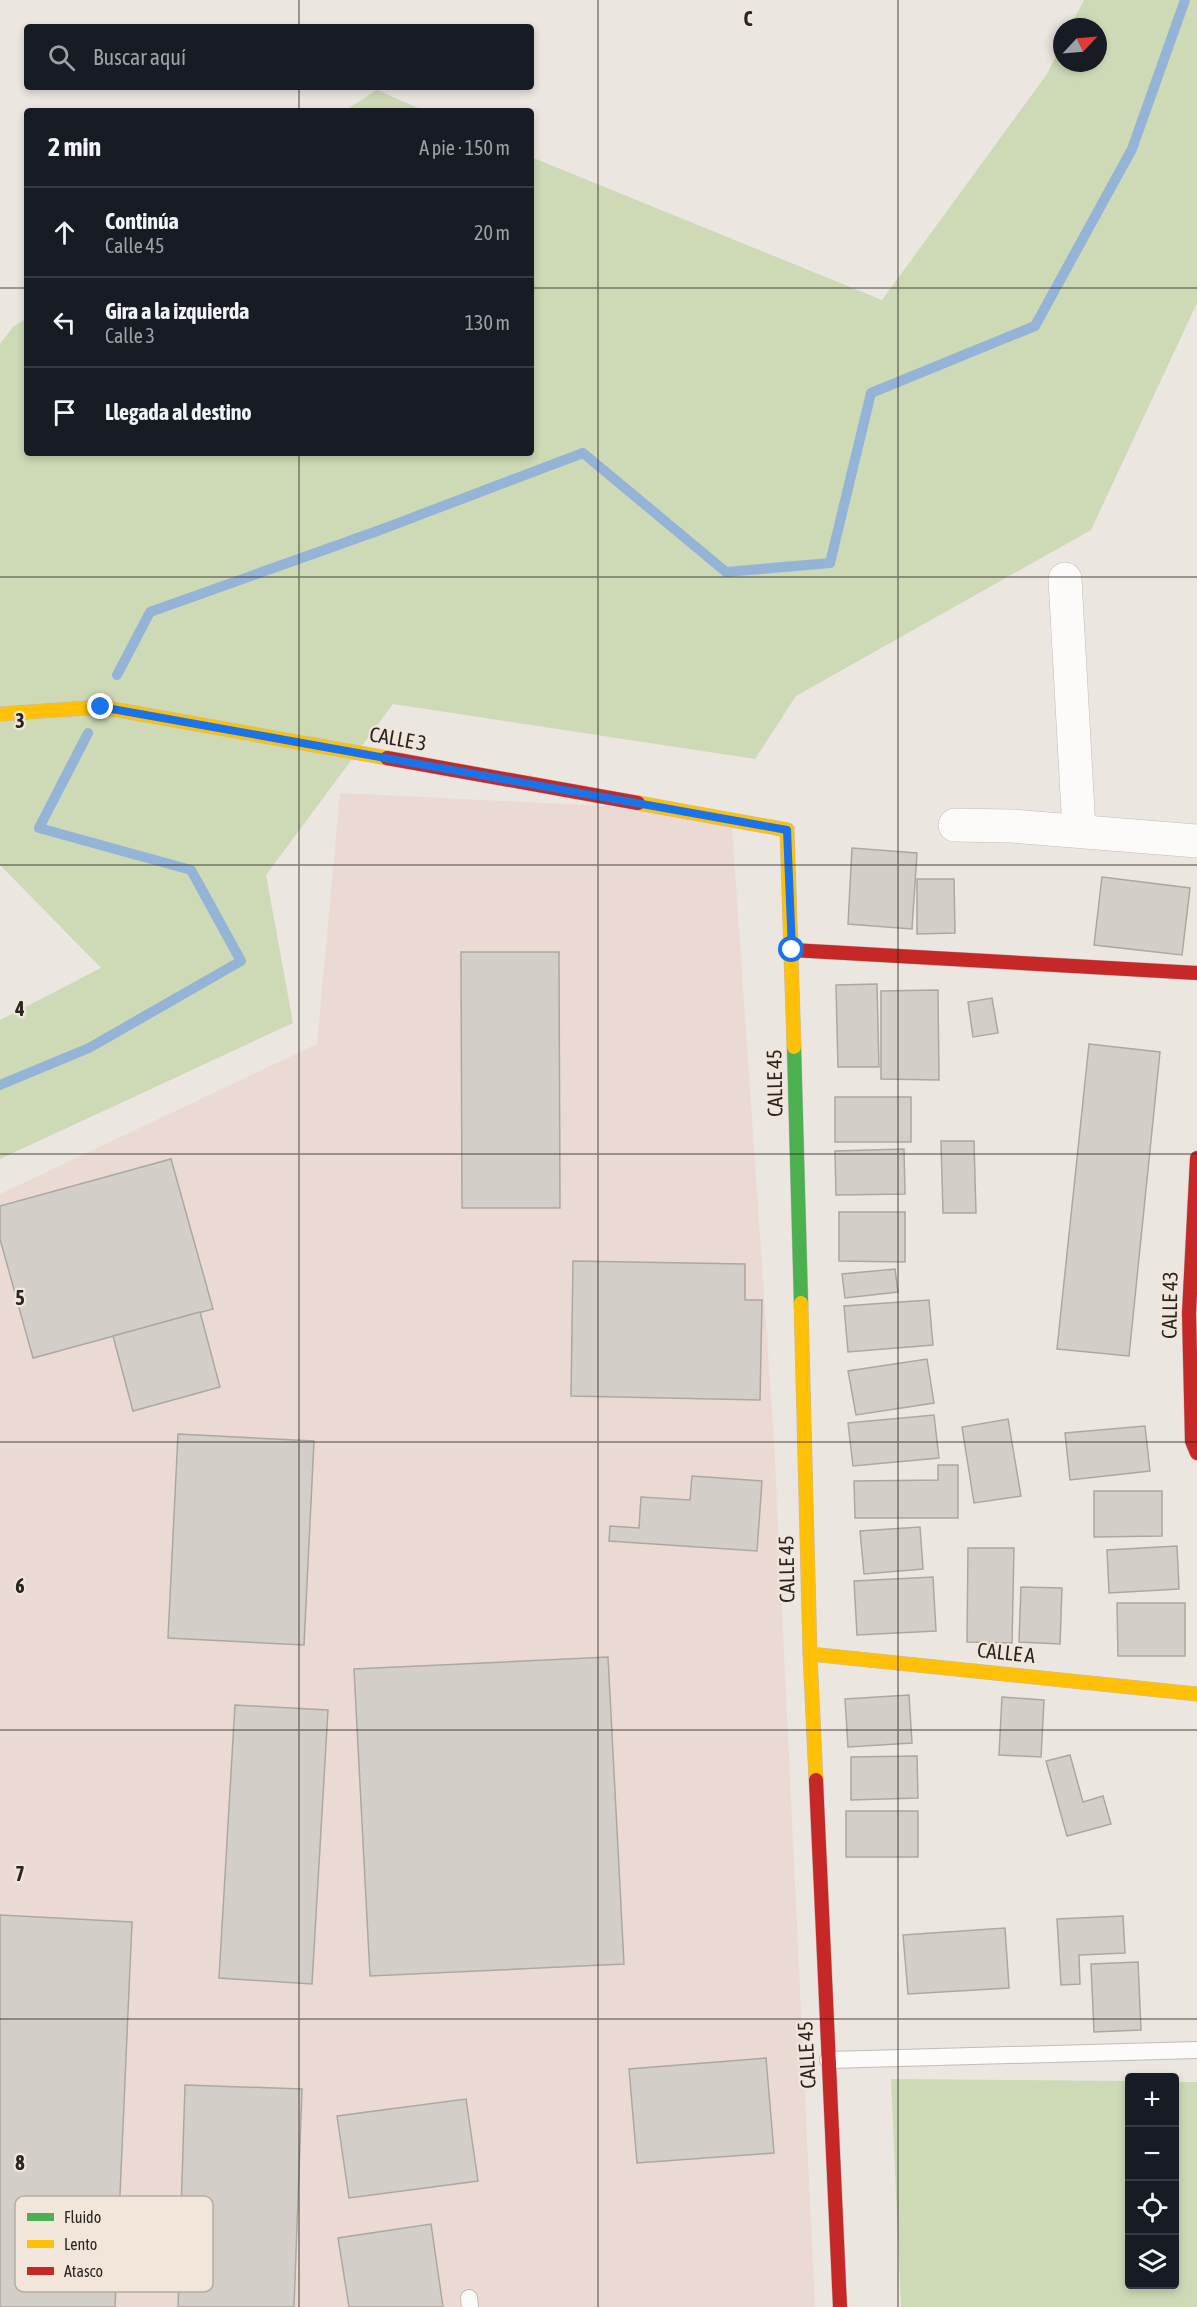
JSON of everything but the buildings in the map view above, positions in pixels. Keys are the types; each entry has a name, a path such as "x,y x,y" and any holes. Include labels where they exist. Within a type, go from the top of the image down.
{"street":[{"path":"1065,579 1079,830"},
{"name":"CALLE 3","path":"0,714 101,707 787,830"},
{"path":"955,825 1079,830 1197,840"},
{"name":"CALLE 45","path":"787,830 810,1654 840,2307"},
{"path":"792,950 1197,973"},
{"name":"CALLE 43","path":"1197,1158 1189,1313 1192,1441 1197,1453"},
{"name":"CALLE A","path":"810,1654 1197,1694"}],"lane":[{"path":"828,2060 1197,2050"}],"shaded area":[{"path":"340,793 731,812 774,1439 815,2307 0,2307 0,1194 317,1044"}],"green space":[{"path":"1084,0 1197,0 1197,303 1091,530 796,696 755,759 393,704 266,875 293,1023 0,1159 0,1020 101,968 0,865 0,344 13,327 24,320 24,456 534,456 534,158 882,300 1047,74 1053,62 1053,72 1107,72 1107,18 1075,18"},
{"path":"377,90 418,108 349,108"},
{"path":"891,2079 1125,2081 1125,2289 1179,2289 1179,2082 1197,2082 1197,2307 901,2307"}],"waterway":[{"path":"117,675 150,612 380,530 583,453 726,572 830,563 871,393 1035,326 1132,149 1185,0"},
{"path":"0,1085 89,1048 241,961 191,870 39,828 88,733"}],"traffic: fast":[{"path":"794,1047 801,1303"}],"traffic: slow":[{"path":"0,714 101,707 387,758"},
{"path":"638,803 787,830 794,1047"},
{"path":"801,1303 810,1654 816,1780"},
{"path":"810,1654 1197,1694"}],"traffic: jam":[{"path":"387,758 638,803"},
{"path":"792,950 1197,973"},
{"path":"1197,1158 1189,1313 1192,1441 1197,1453"},
{"path":"816,1780 840,2307"}],"route":[{"path":"101,707 787,830 792,950"}]}
